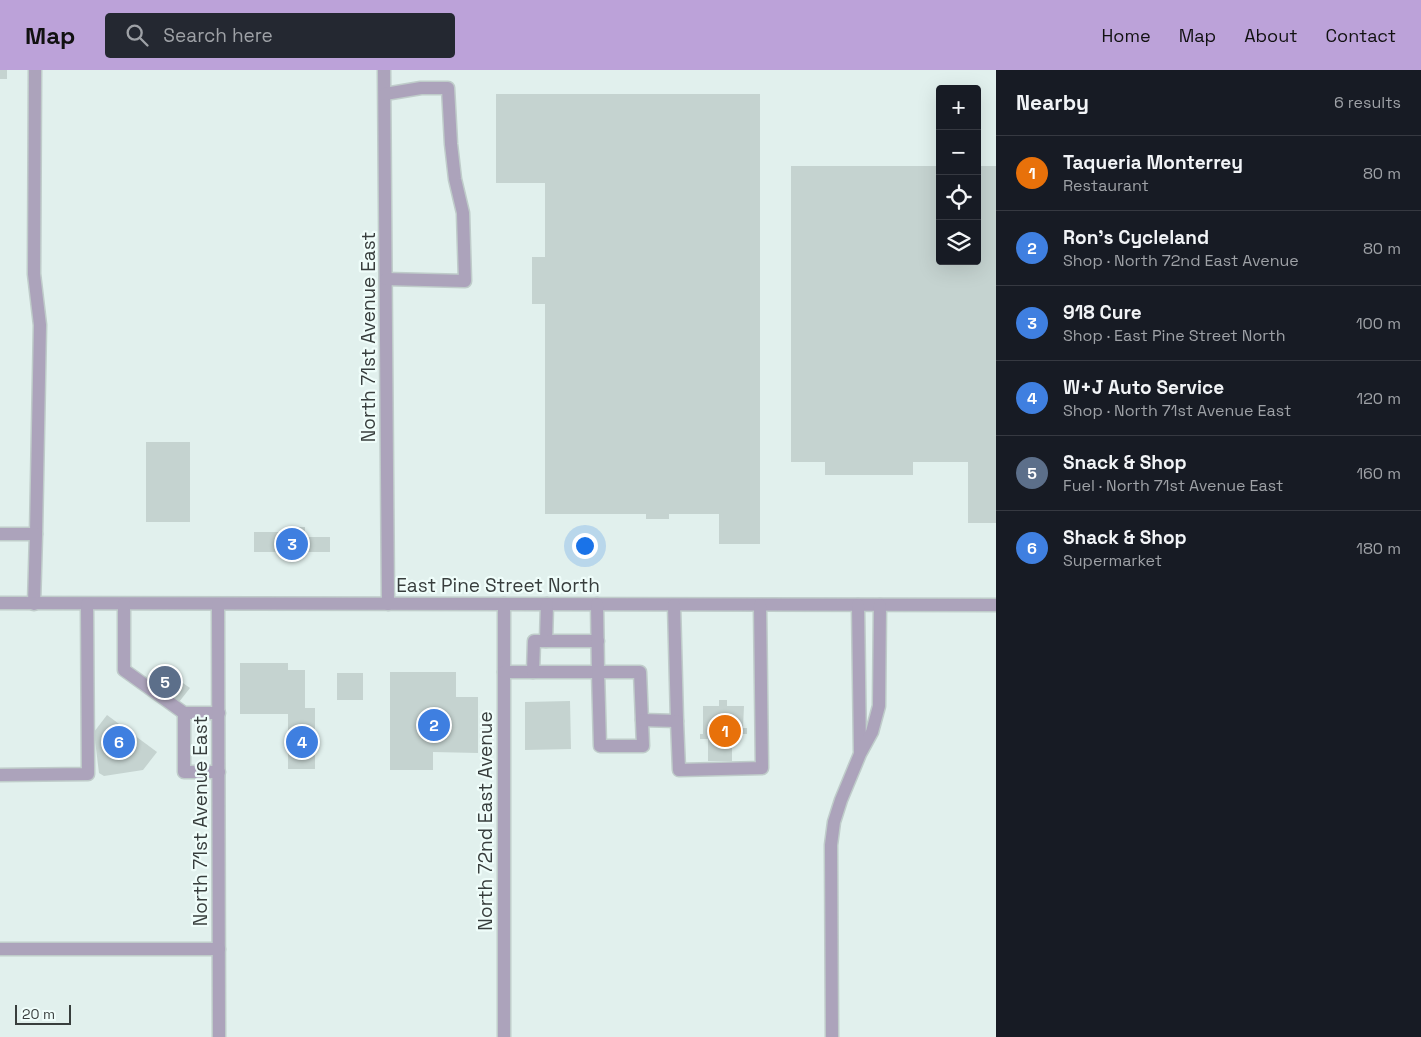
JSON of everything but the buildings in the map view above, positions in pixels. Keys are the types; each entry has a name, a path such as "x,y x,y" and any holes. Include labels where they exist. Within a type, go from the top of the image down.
{"street":[{"path":"34,604 40,325 34,274 35,70"},
{"name":"North 71st Avenue East","path":"384,70 388,604"},
{"path":"385,94 421,88 448,88 451,144 463,213 465,281 386,279"},
{"path":"0,534 36,534"},
{"name":"East Pine Street North","path":"0,604 996,605"},
{"path":"0,775 88,774 87,604"},
{"path":"124,604 124,670 184,713 219,714"},
{"name":"North 71st Avenue East","path":"218,604 219,1037"},
{"name":"North 72nd East Avenue","path":"504,604 504,1037"},
{"path":"546,641 547,604"},
{"path":"504,672 534,672 598,672 640,672 642,746 600,746 598,672 597,604"},
{"path":"674,605 680,770 762,768 760,605"},
{"path":"858,605 860,754"},
{"path":"832,1037 831,846 834,822 841,800 860,754 872,732 879,706 880,605"},
{"path":"534,672 534,640 598,641"},
{"path":"184,713 184,772 219,772"},
{"path":"642,720 677,721"},
{"path":"0,949 219,949"}],"place":[{"name":"918 Cure","path":"292,544"},
{"name":"Snack & Shop","path":"165,682"},
{"name":"Ron's Cycleland","path":"434,725"},
{"name":"Taqueria Monterrey","path":"725,731"},
{"name":"Shack & Shop","path":"119,742"},
{"name":"W+J Auto Service","path":"302,742"}]}
